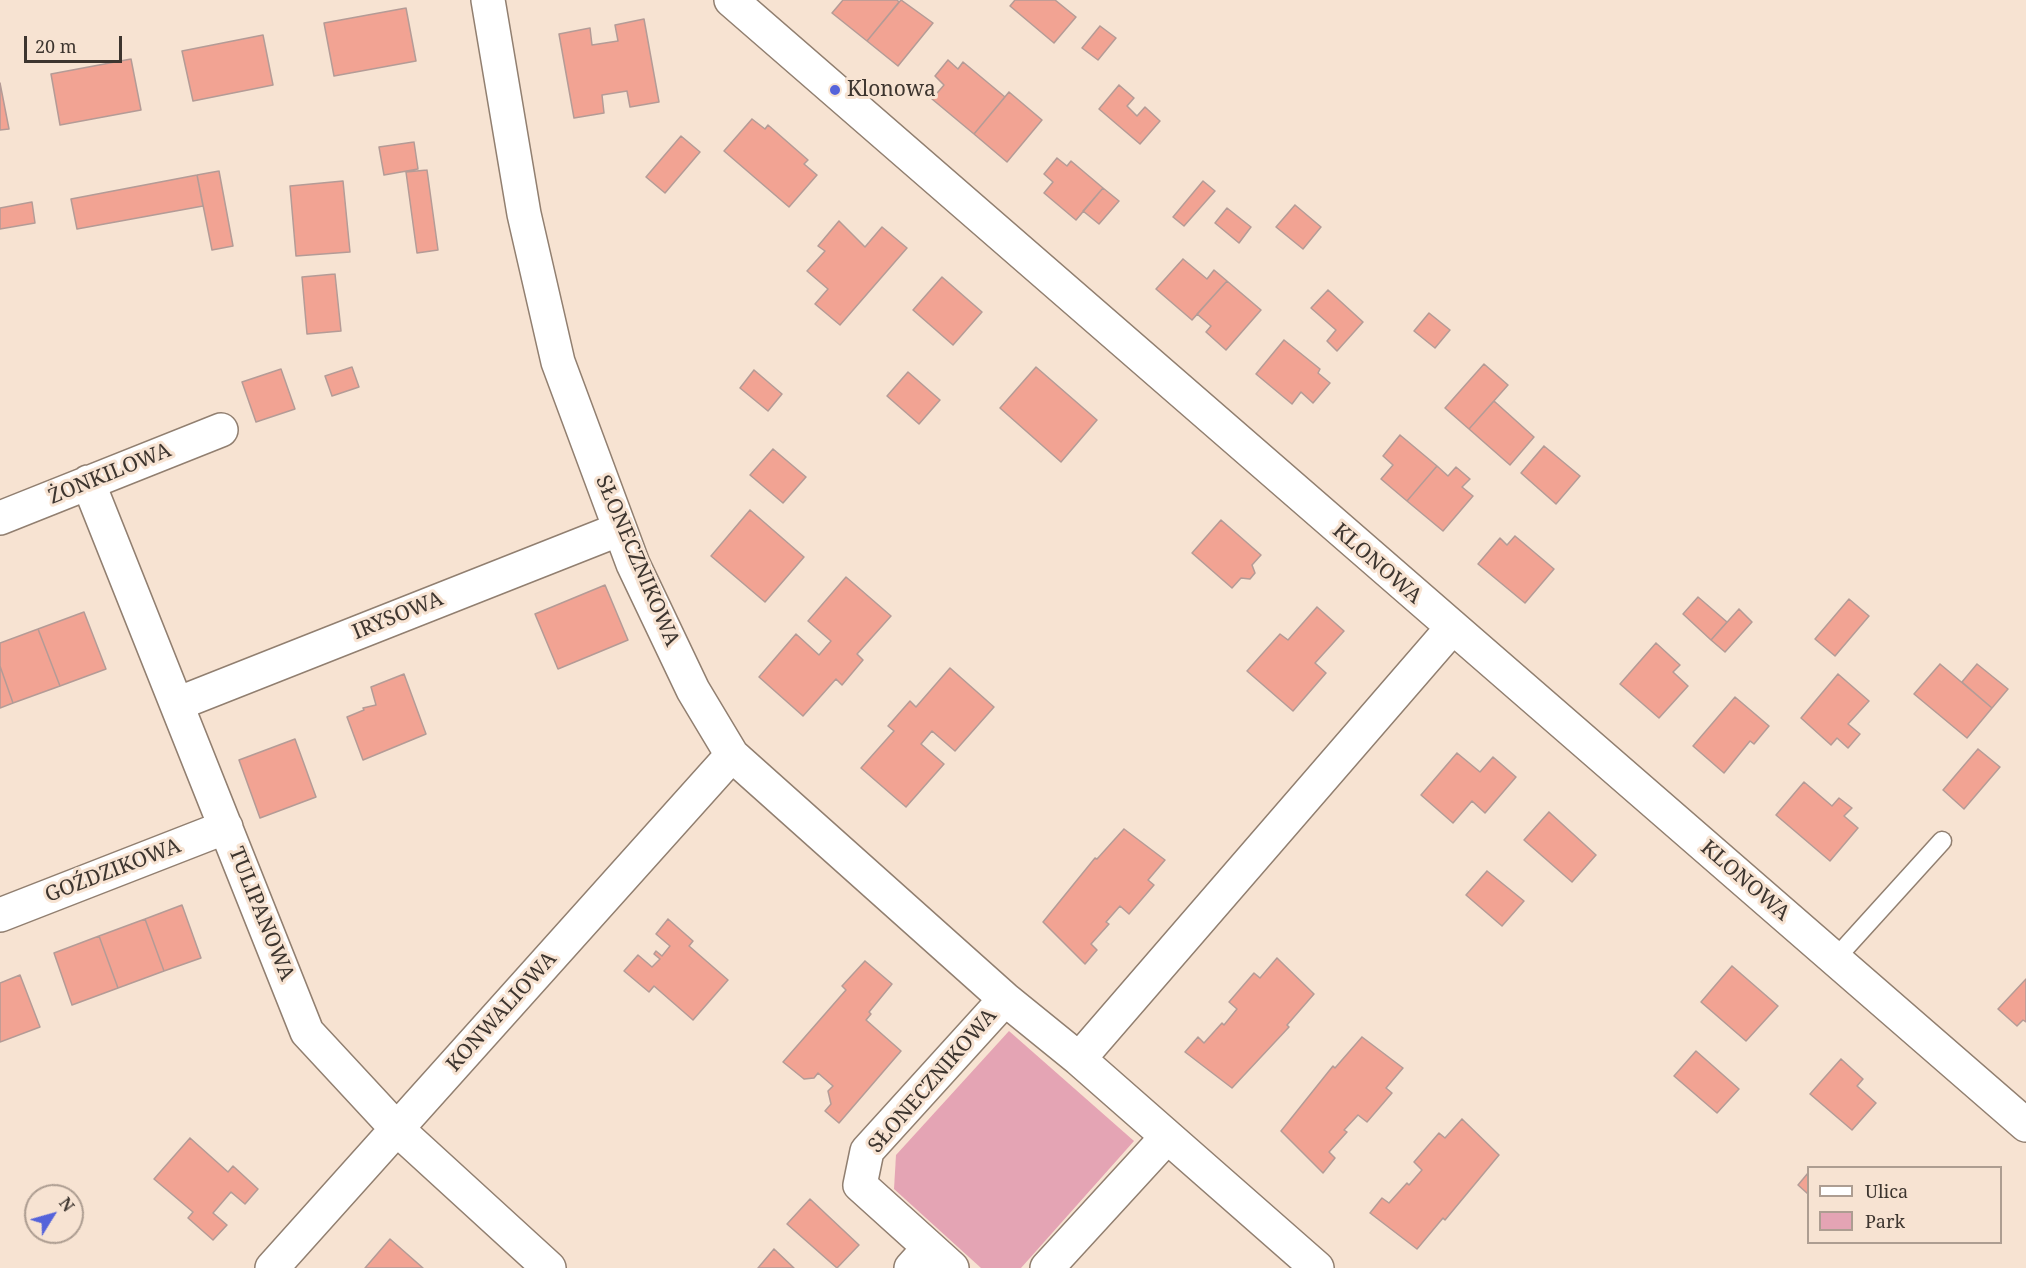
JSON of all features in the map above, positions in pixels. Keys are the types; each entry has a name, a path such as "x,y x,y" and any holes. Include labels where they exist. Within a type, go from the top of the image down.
{"street":[{"name":"SŁONECZNIKOWA","path":"488,0 524,214 558,362 633,564 693,690 732,755 1005,999 1079,1059 1317,1268"},
{"name":"KLONOWA","path":"731,0 2026,1125"},
{"name":"ŻONKILOWA","path":"0,518 221,430"},
{"name":"TULIPANOWA","path":"88,483 307,1032 397,1129 549,1268"},
{"name":"IRYSOWA","path":"177,704 620,529"},
{"path":"1079,1059 1452,628"},
{"name":"KONWALIOWA","path":"272,1268 732,755"},
{"name":"GOŹDZIKOWA","path":"0,915 226,827"},
{"name":"SŁONECZNIKOWA","path":"931,1261 860,1185 867,1151 1005,999"},
{"path":"1047,1268 1167,1137"}],"lane":[{"path":"1835,959 1942,841"}],"green space":[{"path":"1009,1031 1134,1141 1021,1268 981,1268 894,1189 896,1155"}],"building":[{"path":"843,0 897,0 899,2 867,41 832,13"},
{"path":"901,0 933,23 898,66 867,41"},
{"path":"1015,0 1055,0 1076,17 1054,43 1010,6"},
{"path":"406,8 416,61 334,76 324,23"},
{"path":"644,19 659,102 630,107 627,91 602,95 604,113 574,118 559,34 590,28 592,45 618,41 615,25"},
{"path":"1100,26 1116,38 1098,60 1082,48"},
{"path":"263,35 273,85 193,101 182,51"},
{"path":"131,59 141,110 60,125 51,74"},
{"path":"948,60 958,69 963,62 1005,97 974,134 932,99 944,85 935,76"},
{"path":"0,83 9,129 0,130"},
{"path":"1119,85 1134,98 1127,106 1137,116 1145,107 1160,121 1140,144 1099,109"},
{"path":"1009,92 1042,120 1007,162 974,134"},
{"path":"752,119 765,129 768,125 808,160 804,164 817,175 789,207 724,151"},
{"path":"681,136 700,152 665,193 646,177"},
{"path":"414,142 418,169 384,175 379,147"},
{"path":"1057,158 1067,166 1071,161 1103,188 1076,220 1044,193 1053,182 1044,174"},
{"path":"427,170 438,250 417,253 406,172"},
{"path":"219,171 233,246 212,250 197,175"},
{"path":"197,175 203,206 77,229 71,199"},
{"path":"343,181 350,252 296,256 290,186"},
{"path":"1203,181 1215,191 1184,226 1173,217"},
{"path":"1103,188 1119,201 1099,224 1083,211"},
{"path":"32,202 35,223 0,229 0,208"},
{"path":"1295,205 1321,227 1303,249 1276,227"},
{"path":"1227,208 1251,227 1239,243 1215,223"},
{"path":"839,221 865,247 882,227 907,248 840,325 815,304 828,289 807,271 825,251 818,246"},
{"path":"1183,259 1207,279 1214,270 1227,281 1192,320 1156,289"},
{"path":"335,274 341,331 307,334 302,277"},
{"path":"942,277 982,312 953,345 913,310"},
{"path":"1227,281 1261,310 1226,350 1206,332 1211,326 1197,314"},
{"path":"1328,290 1363,322 1337,351 1327,341 1336,330 1311,308"},
{"path":"1429,313 1450,330 1435,348 1414,331"},
{"path":"1284,340 1320,369 1318,373 1330,383 1313,403 1301,392 1292,404 1256,374"},
{"path":"1484,364 1508,385 1469,429 1445,408"},
{"path":"352,367 359,387 332,396 325,376"},
{"path":"1036,367 1097,420 1061,462 1000,408"},
{"path":"281,369 295,409 256,422 242,382"},
{"path":"754,370 782,394 768,411 740,388"},
{"path":"908,372 940,400 919,424 887,396"},
{"path":"1494,401 1534,437 1510,465 1469,429"},
{"path":"1400,435 1437,466 1407,501 1381,479 1393,465 1383,456"},
{"path":"1544,446 1580,476 1556,504 1521,473"},
{"path":"773,449 806,477 783,503 750,475"},
{"path":"1437,466 1448,476 1456,467 1470,479 1462,487 1473,496 1443,531 1407,501"},
{"path":"750,510 804,557 765,602 711,556"},
{"path":"1221,520 1261,555 1252,565 1255,573 1250,579 1241,578 1232,588 1192,553"},
{"path":"1515,536 1554,569 1525,603 1478,564 1500,538 1507,545"},
{"path":"846,577 891,616 857,654 863,660 842,685 836,679 803,716 759,677 796,634 819,655 831,641 808,621"},
{"path":"605,585 628,640 558,669 535,614"},
{"path":"1698,597 1727,622 1711,640 1683,614"},
{"path":"1849,599 1869,616 1835,656 1815,639"},
{"path":"1317,607 1344,631 1315,663 1326,673 1293,711 1247,671 1280,634 1288,640"},
{"path":"1739,609 1752,622 1725,652 1711,640"},
{"path":"84,612 106,669 60,686 38,629"},
{"path":"38,629 60,686 13,703 0,666 0,643"},
{"path":"1656,643 1680,665 1673,672 1688,686 1659,718 1620,684"},
{"path":"1940,664 1992,708 1967,738 1914,694"},
{"path":"1977,664 2008,689 1992,708 1962,682"},
{"path":"0,666 13,703 0,708"},
{"path":"950,668 994,707 955,751 932,731 921,744 944,764 906,807 861,768 894,731 888,726 910,701 916,707"},
{"path":"404,674 426,734 363,760 347,717 364,710 363,708 376,705 371,687"},
{"path":"1838,674 1869,701 1848,724 1860,734 1848,748 1837,738 1831,745 1801,718"},
{"path":"1735,697 1769,726 1754,744 1750,741 1724,773 1693,746"},
{"path":"295,739 316,797 260,818 239,760"},
{"path":"1978,749 2000,767 1964,809 1943,790"},
{"path":"1457,753 1480,772 1493,757 1516,777 1485,813 1472,801 1453,823 1421,795"},
{"path":"1804,782 1832,806 1839,798 1852,808 1844,816 1858,828 1830,861 1776,815"},
{"path":"1549,812 1596,855 1572,882 1524,840"},
{"path":"1124,829 1165,860 1148,880 1154,885 1129,914 1120,906 1106,922 1109,924 1091,944 1097,950 1085,964 1043,922 1095,858 1097,859"},
{"path":"1487,871 1524,901 1502,926 1466,895"},
{"path":"182,905 201,958 164,971 145,919"},
{"path":"145,919 164,971 118,988 99,936"},
{"path":"668,919 693,941 689,946 728,980 693,1020 654,986 649,992 624,971 638,955 652,967 660,959 654,954 656,951 662,956 670,946 656,934"},
{"path":"99,936 118,988 72,1005 54,953"},
{"path":"1277,958 1314,994 1287,1025 1289,1027 1232,1088 1185,1052 1198,1037 1204,1043 1222,1023 1224,1025 1237,1009 1229,1002 1254,973 1260,978"},
{"path":"865,961 892,984 869,1012 871,1014 866,1020 901,1051 839,1123 825,1111 831,1104 828,1091 833,1086 818,1073 814,1078 804,1079 783,1062 846,990 842,986"},
{"path":"1732,966 1778,1006 1746,1041 1701,1002"},
{"path":"20,975 40,1027 0,1042 0,983"},
{"path":"2026,979 2026,1022 2023,1020 2017,1026 1998,1009"},
{"path":"1362,1037 1403,1068 1386,1088 1392,1093 1367,1122 1358,1115 1344,1130 1347,1132 1329,1152 1335,1158 1323,1173 1281,1131 1333,1066 1335,1068"},
{"path":"1696,1051 1739,1089 1717,1113 1674,1076"},
{"path":"1841,1059 1863,1079 1857,1086 1876,1103 1852,1130 1810,1094"},
{"path":"1462,1119 1499,1155 1445,1220 1443,1218 1417,1249 1370,1213 1382,1198 1389,1203 1407,1183 1409,1185 1422,1170 1414,1162 1439,1133 1445,1138"},
{"path":"190,1138 228,1172 233,1166 258,1189 245,1204 231,1192 213,1213 227,1225 213,1240 188,1218 193,1212 154,1179"},
{"path":"1807,1174 1807,1193 1798,1185"},
{"path":"810,1199 859,1245 837,1268 787,1224"},
{"path":"390,1239 423,1268 365,1268"},
{"path":"774,1249 794,1268 758,1268"}],"place":[{"name":"Klonowa","path":"835,90"}]}
